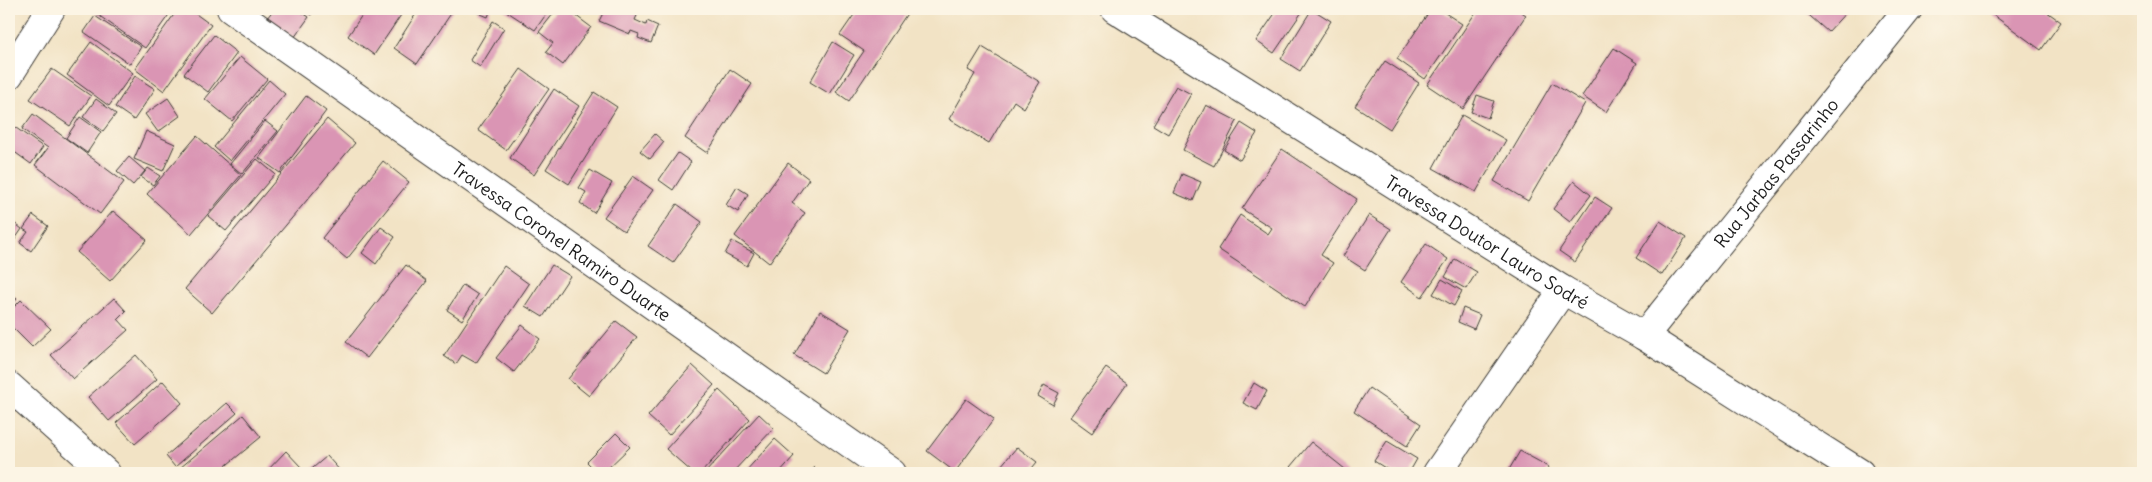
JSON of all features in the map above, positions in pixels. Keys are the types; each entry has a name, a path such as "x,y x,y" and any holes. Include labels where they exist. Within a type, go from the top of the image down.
{"street":[{"path":"9,75 51,9"},
{"name":"Travessa Coronel Ramiro Duarte","path":"231,9 892,473"},
{"name":"Travessa Doutor Lauro Sodré","path":"1116,9 1563,290 1644,336 1860,473"},
{"name":"Rua Jarbas Passarinho","path":"1644,336 1908,9"},
{"path":"1437,473 1563,290"},
{"path":"9,386 106,473"}],"building":[{"path":"92,9 173,9 145,48"},
{"path":"178,9 189,9 211,25 164,91 135,69"},
{"path":"274,9 297,9 309,17 294,38 267,18"},
{"path":"301,9 315,9 311,15"},
{"path":"366,9 405,9 374,55 348,36"},
{"path":"419,9 454,9 417,64 394,48"},
{"path":"478,9 491,9 488,17 476,12"},
{"path":"503,9 541,9 547,13 535,30"},
{"path":"557,9 567,9 591,27 563,65 546,52 553,43 539,32"},
{"path":"605,9 640,9 635,20 646,25 647,21 658,26 651,43 638,38 639,34 631,31 630,34 599,21"},
{"path":"858,9 910,9 849,101 836,92 864,51 840,35"},
{"path":"1278,9 1304,9 1274,53 1256,41"},
{"path":"1312,9 1331,21 1300,71 1281,59"},
{"path":"1431,9 1439,9 1462,24 1425,79 1397,59"},
{"path":"1478,9 1517,9 1526,15 1463,109 1427,85"},
{"path":"1802,9 1849,9 1828,32"},
{"path":"1992,9 2043,9 2061,22 2041,50 1989,12"},
{"path":"95,16 141,47 130,64 84,32"},
{"path":"493,21 504,28 480,67 470,60"},
{"path":"214,35 237,53 208,92 184,74"},
{"path":"91,42 133,73 109,106 67,75"},
{"path":"833,42 854,55 830,94 810,82"},
{"path":"982,47 1040,82 1024,108 1014,101 989,143 949,119 975,74 968,70"},
{"path":"1614,48 1637,63 1606,112 1582,96"},
{"path":"240,57 267,79 232,121 205,99"},
{"path":"1385,61 1419,83 1390,129 1355,106"},
{"path":"52,69 91,96 70,126 30,99"},
{"path":"521,69 549,89 506,150 478,130"},
{"path":"730,69 752,84 707,153 685,138"},
{"path":"135,76 155,89 134,120 115,107"},
{"path":"269,80 285,94 230,161 214,147"},
{"path":"1552,83 1585,103 1528,201 1494,181"},
{"path":"1176,86 1191,94 1168,134 1153,125"},
{"path":"554,89 579,106 534,175 510,158"},
{"path":"594,92 617,107 569,184 546,169"},
{"path":"1477,95 1494,101 1488,118 1471,112"},
{"path":"306,96 326,111 280,173 259,158"},
{"path":"168,98 180,116 158,132 145,114"},
{"path":"96,99 116,114 103,131 83,117"},
{"path":"1206,105 1237,121 1214,166 1183,150"},
{"path":"33,114 124,182 100,214 35,165 48,148 22,129"},
{"path":"1462,115 1506,140 1476,192 1433,168"},
{"path":"80,117 101,132 87,153 66,138"},
{"path":"327,119 355,143 212,313 185,289"},
{"path":"265,121 278,131 242,174 230,164"},
{"path":"9,123 43,147 31,164 9,148"},
{"path":"1241,123 1257,133 1240,160 1224,150"},
{"path":"146,131 175,144 163,171 134,159"},
{"path":"655,134 664,142 650,159 640,151"},
{"path":"197,136 241,175 191,234 147,194"},
{"path":"1282,149 1357,199 1321,255 1333,263 1305,307 1218,249 1240,215 1268,234 1272,228 1242,209"},
{"path":"678,153 691,162 673,190 659,180"},
{"path":"9,155 14,158 9,168"},
{"path":"129,157 145,171 133,185 117,171"},
{"path":"257,159 275,174 226,231 208,216"},
{"path":"383,161 409,182 347,259 322,238"},
{"path":"788,163 809,179 792,203 805,213 769,263 735,236"},
{"path":"148,168 160,176 153,185 141,177"},
{"path":"590,170 612,183 594,213 580,203 586,192 579,188"},
{"path":"1182,174 1201,182 1193,201 1174,193"},
{"path":"633,176 653,190 624,231 604,217"},
{"path":"1574,181 1591,195 1570,222 1553,209"},
{"path":"737,187 748,194 738,212 726,205"},
{"path":"1595,197 1612,208 1575,262 1559,251"},
{"path":"677,204 702,222 673,263 648,246"},
{"path":"113,211 147,240 110,281 77,252"},
{"path":"33,215 48,226 31,251 20,243 28,232 23,229"},
{"path":"1369,215 1391,229 1365,270 1343,256"},
{"path":"9,219 22,229 9,248"},
{"path":"1660,221 1686,238 1662,275 1636,258"},
{"path":"381,227 395,237 376,264 362,253"},
{"path":"732,241 754,253 747,266 725,254"},
{"path":"1426,244 1448,259 1422,297 1401,282"},
{"path":"1455,259 1477,272 1466,289 1445,277"},
{"path":"406,265 427,281 367,358 346,342"},
{"path":"552,265 570,276 543,317 525,306"},
{"path":"504,266 529,284 476,363 462,355 456,364 444,356"},
{"path":"1442,279 1462,291 1454,306 1433,294"},
{"path":"463,285 478,295 462,320 447,310"},
{"path":"9,292 17,299 9,308"},
{"path":"114,298 126,311 118,319 128,330 73,379 51,355"},
{"path":"21,300 51,329 32,347 9,324 9,312"},
{"path":"1463,308 1480,315 1474,329 1458,322"},
{"path":"820,311 850,329 823,373 794,355"},
{"path":"616,321 637,337 589,396 568,379"},
{"path":"522,325 540,339 514,372 496,358"},
{"path":"136,355 157,379 109,421 88,397"},
{"path":"692,365 714,385 669,435 648,416"},
{"path":"1106,368 1127,383 1092,433 1070,417"},
{"path":"163,381 182,403 135,444 116,423"},
{"path":"1254,383 1267,391 1257,410 1243,403"},
{"path":"1044,385 1059,393 1053,405 1038,396"},
{"path":"1369,388 1421,424 1407,446 1354,411"},
{"path":"719,390 750,419 701,473 693,473 666,449"},
{"path":"966,399 994,419 955,472 927,451"},
{"path":"227,403 237,413 175,467 166,456"},
{"path":"759,414 774,428 732,473 705,473"},
{"path":"243,415 261,437 217,473 185,473 180,468"},
{"path":"616,433 630,447 603,473 598,473 587,462"},
{"path":"775,439 794,456 779,473 744,473"},
{"path":"1387,441 1417,459 1409,473 1393,473 1374,461"},
{"path":"1311,442 1350,473 1298,473 1290,467"},
{"path":"1017,447 1037,462 1028,473 995,473"},
{"path":"286,451 301,467 294,473 265,473"},
{"path":"1520,451 1549,467 1546,473 1507,473"},
{"path":"327,456 342,473 307,473"},
{"path":"815,467 821,473 810,473"}]}
